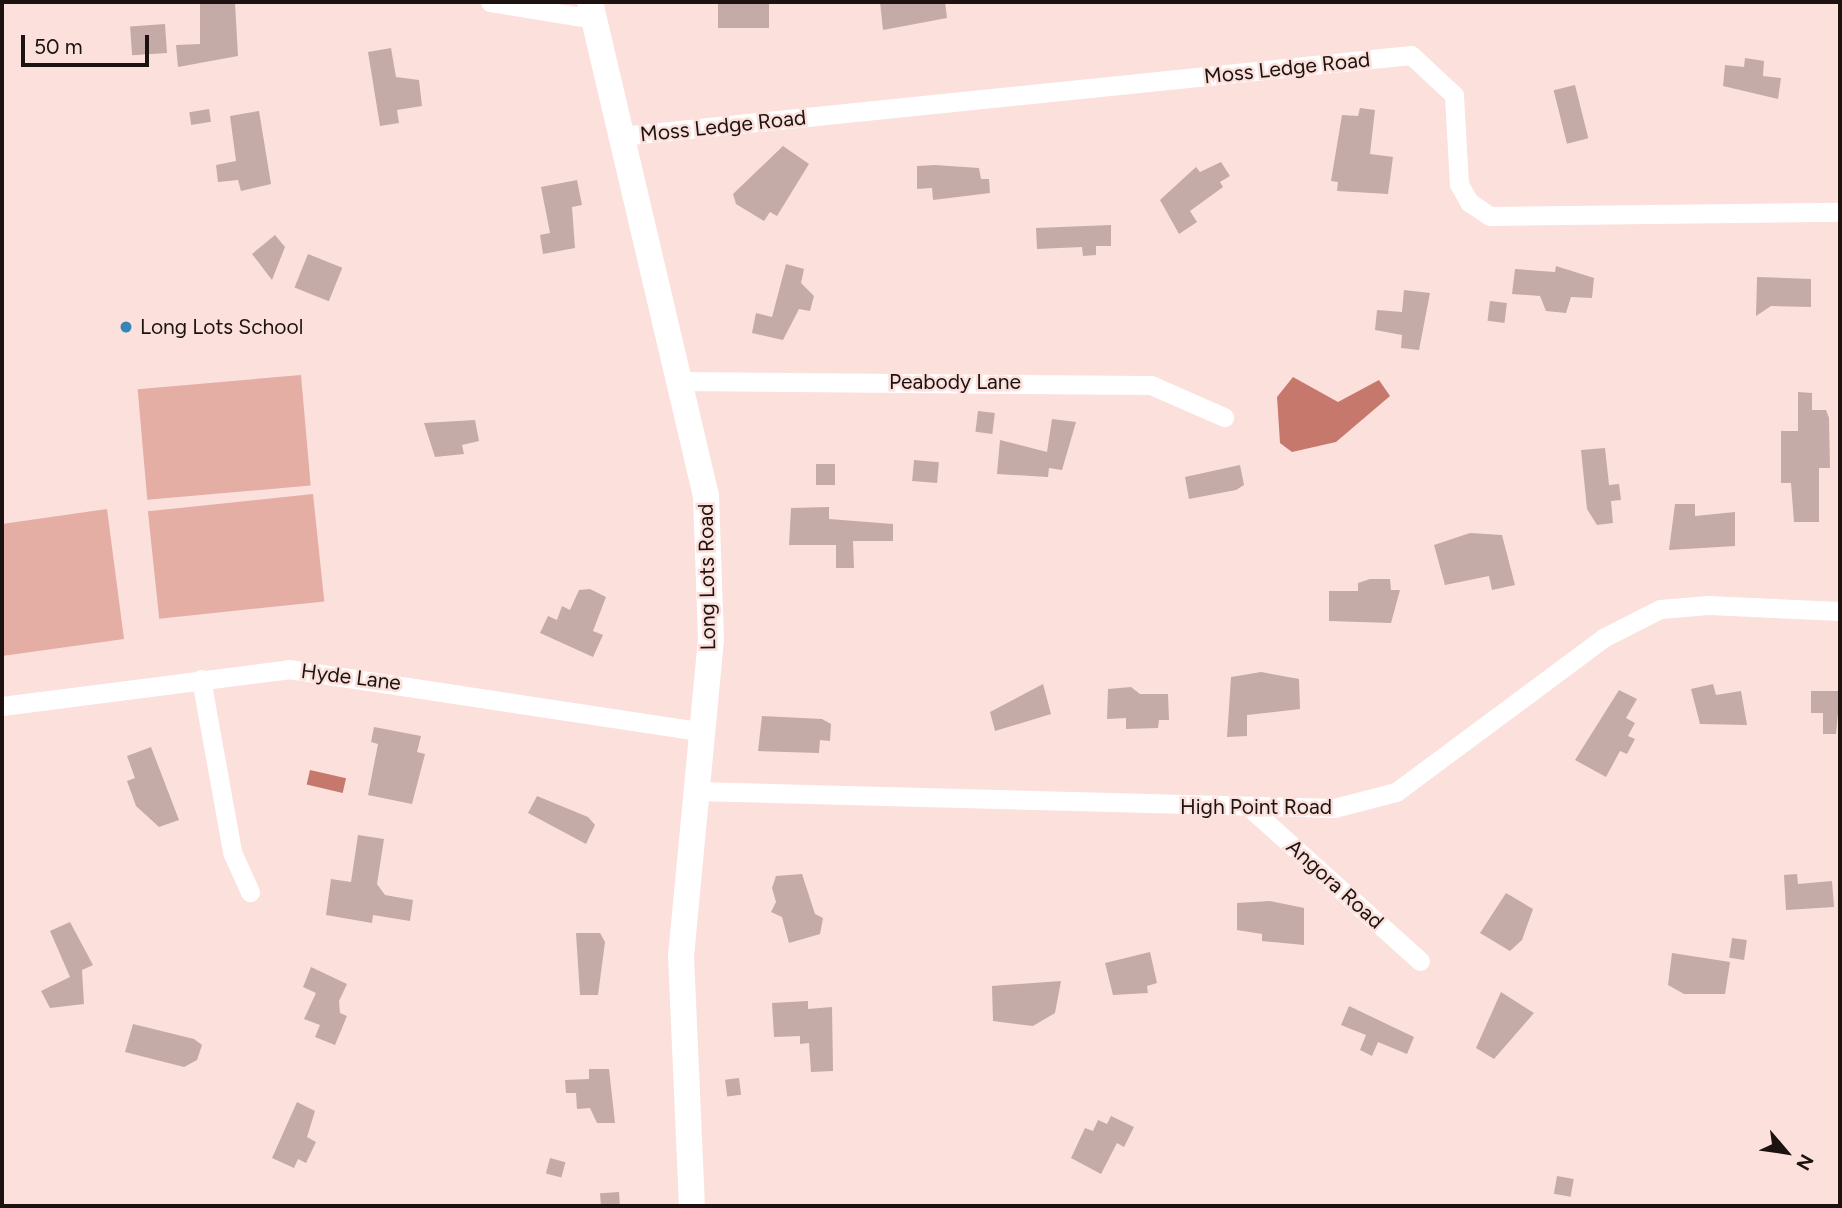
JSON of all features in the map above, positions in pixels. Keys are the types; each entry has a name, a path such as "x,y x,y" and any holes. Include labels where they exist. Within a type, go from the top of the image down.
{"main road":[{"name":"Long Lots Road","path":"592,10 706,496 711,639 699,732 681,955 692,1206"}],"street":[{"path":"490,2 592,10"},
{"name":"Moss Ledge Road","path":"621,136 1411,55 1454,95 1459,184 1469,202 1490,216 1840,212"},
{"name":"Peabody Lane","path":"679,381 1151,384 1224,417"},
{"name":"High Point Road","path":"696,791 1334,808 1396,792 1603,638 1660,609 1840,611"},
{"name":"Hyde Lane","path":"2,706 289,669 364,677 699,732"},
{"path":"201,679 232,852 250,892"},
{"name":"Angora Road","path":"1249,807 1420,961"}],"shaded area":[{"path":"301,375 311,486 147,500 138,389"},
{"path":"1293,377 1338,402 1379,380 1390,396 1336,442 1292,452 1280,443 1277,397"},
{"path":"313,494 324,601 159,619 148,511"},
{"path":"107,509 124,639 2,656 2,524"},
{"path":"310,770 346,778 343,793 307,785"}],"building":[{"path":"200,2 235,3 238,56 178,67 176,45 200,44"},
{"path":"718,2 769,2 769,28 718,28"},
{"path":"880,2 945,2 947,18 883,30"},
{"path":"165,24 167,53 132,55 130,26"},
{"path":"391,48 396,77 419,80 422,106 397,110 399,123 380,126 368,52"},
{"path":"1745,58 1764,61 1763,76 1781,78 1778,99 1723,86 1725,65 1744,67"},
{"path":"1575,85 1588,138 1567,144 1554,90"},
{"path":"1360,108 1375,110 1370,154 1393,157 1388,194 1337,191 1338,182 1331,181 1342,115 1358,116"},
{"path":"209,109 211,122 191,125 189,112"},
{"path":"259,111 271,184 241,191 238,180 218,182 216,165 236,161 230,116"},
{"path":"783,146 809,164 777,216 770,212 764,221 736,204 733,194"},
{"path":"1221,162 1230,176 1220,182 1223,187 1190,211 1197,222 1179,234 1160,200 1196,167 1200,172"},
{"path":"917,166 979,168 981,179 989,179 990,193 933,200 932,188 917,189"},
{"path":"577,180 582,205 572,207 575,248 543,254 540,235 550,233 541,187"},
{"path":"1111,225 1111,246 1096,246 1096,255 1083,256 1082,247 1037,249 1036,228"},
{"path":"275,235 285,247 272,280 252,254"},
{"path":"308,254 342,268 329,301 295,287"},
{"path":"786,264 804,269 801,283 814,296 810,311 799,309 783,340 752,333 756,313 772,317"},
{"path":"1556,266 1594,278 1592,298 1571,297 1566,313 1546,311 1540,296 1512,294 1515,269 1555,272"},
{"path":"1757,277 1811,279 1811,307 1771,306 1756,316"},
{"path":"1404,290 1430,293 1419,350 1401,348 1402,335 1375,330 1377,310 1402,312"},
{"path":"1490,301 1507,303 1504,323 1488,321"},
{"path":"1798,392 1812,393 1812,410 1826,410 1829,418 1830,468 1819,468 1819,522 1794,522 1791,483 1781,483 1781,431 1798,431"},
{"path":"978,411 995,413 992,434 975,432"},
{"path":"1052,419 1076,422 1062,470 1049,468 1048,477 997,474 1000,440 1047,452"},
{"path":"475,420 479,441 462,445 464,454 435,457 424,423"},
{"path":"1605,448 1609,485 1619,484 1621,500 1611,501 1613,523 1597,525 1587,509 1581,450"},
{"path":"914,460 939,462 937,483 912,481"},
{"path":"816,464 835,464 835,485 816,485"},
{"path":"1240,465 1244,485 1236,490 1189,499 1185,477"},
{"path":"1675,504 1695,504 1695,516 1735,512 1735,546 1669,550"},
{"path":"829,507 829,519 893,524 893,541 853,541 854,568 836,568 836,545 789,545 791,508"},
{"path":"1470,533 1502,535 1515,585 1492,590 1489,576 1445,585 1434,545"},
{"path":"1370,579 1390,579 1391,590 1400,590 1391,623 1329,621 1329,591 1358,591 1358,583"},
{"path":"590,589 606,597 593,631 603,635 593,657 540,633 548,616 557,620 562,606 570,610 579,590"},
{"path":"1261,672 1299,679 1300,709 1247,715 1247,736 1227,737 1231,677"},
{"path":"1043,684 1051,714 995,731 990,712"},
{"path":"1713,684 1716,695 1741,691 1747,725 1700,724 1691,689"},
{"path":"1131,687 1140,694 1168,694 1169,720 1159,720 1158,728 1126,729 1126,718 1107,719 1108,689"},
{"path":"1619,690 1637,699 1626,718 1635,723 1628,736 1635,739 1627,754 1620,751 1606,777 1575,760"},
{"path":"1811,691 1840,691 1836,734 1823,734 1823,713 1811,713"},
{"path":"762,716 822,719 831,724 830,741 820,740 819,753 758,751"},
{"path":"374,727 421,736 417,752 425,754 412,804 368,795 378,744 371,742"},
{"path":"151,747 179,820 159,827 136,806 127,781 135,778 127,756"},
{"path":"537,796 588,817 595,825 586,844 528,813"},
{"path":"358,835 384,839 377,884 385,895 413,900 410,921 373,915 372,923 326,915 331,879 351,882"},
{"path":"802,874 815,914 823,918 820,934 789,943 782,917 771,912 776,902 772,888 776,876"},
{"path":"1797,874 1798,884 1832,881 1834,907 1786,910 1784,875"},
{"path":"1506,893 1533,909 1522,940 1510,951 1480,933"},
{"path":"1270,901 1304,908 1304,945 1262,941 1262,934 1237,930 1237,903"},
{"path":"70,922 93,965 82,970 84,1004 50,1008 41,991 70,977 50,931"},
{"path":"576,933 600,933 605,942 598,995 580,995"},
{"path":"1732,938 1747,940 1744,960 1729,958"},
{"path":"1150,952 1157,983 1147,986 1148,993 1113,995 1105,963"},
{"path":"1672,953 1730,962 1725,994 1684,994 1668,985"},
{"path":"311,967 347,984 339,1001 340,1013 347,1016 335,1045 315,1037 320,1025 304,1019 316,993 303,987"},
{"path":"1061,981 1055,1013 1033,1026 993,1021 992,986"},
{"path":"1501,992 1534,1013 1494,1059 1476,1048"},
{"path":"808,1001 808,1009 832,1007 833,1071 811,1072 809,1043 800,1044 800,1036 774,1037 772,1003"},
{"path":"1349,1006 1414,1037 1407,1054 1378,1042 1372,1056 1360,1050 1366,1035 1341,1025"},
{"path":"133,1024 194,1039 202,1045 197,1060 184,1067 125,1052"},
{"path":"589,1069 609,1069 615,1123 597,1123 590,1108 577,1109 576,1093 566,1093 565,1080 589,1079"},
{"path":"739,1078 741,1095 727,1097 725,1080"},
{"path":"297,1102 315,1111 307,1137 316,1142 306,1163 298,1159 294,1168 272,1158"},
{"path":"1111,1116 1134,1127 1124,1147 1117,1143 1101,1174 1071,1158 1085,1128 1093,1131 1098,1120 1107,1124"},
{"path":"550,1158 565,1162 561,1178 546,1173"},
{"path":"1557,1176 1574,1179 1571,1197 1554,1194"},
{"path":"619,1192 620,1206 601,1206 600,1193"}],"place":[{"name":"Long Lots School","path":"126,327"}]}
